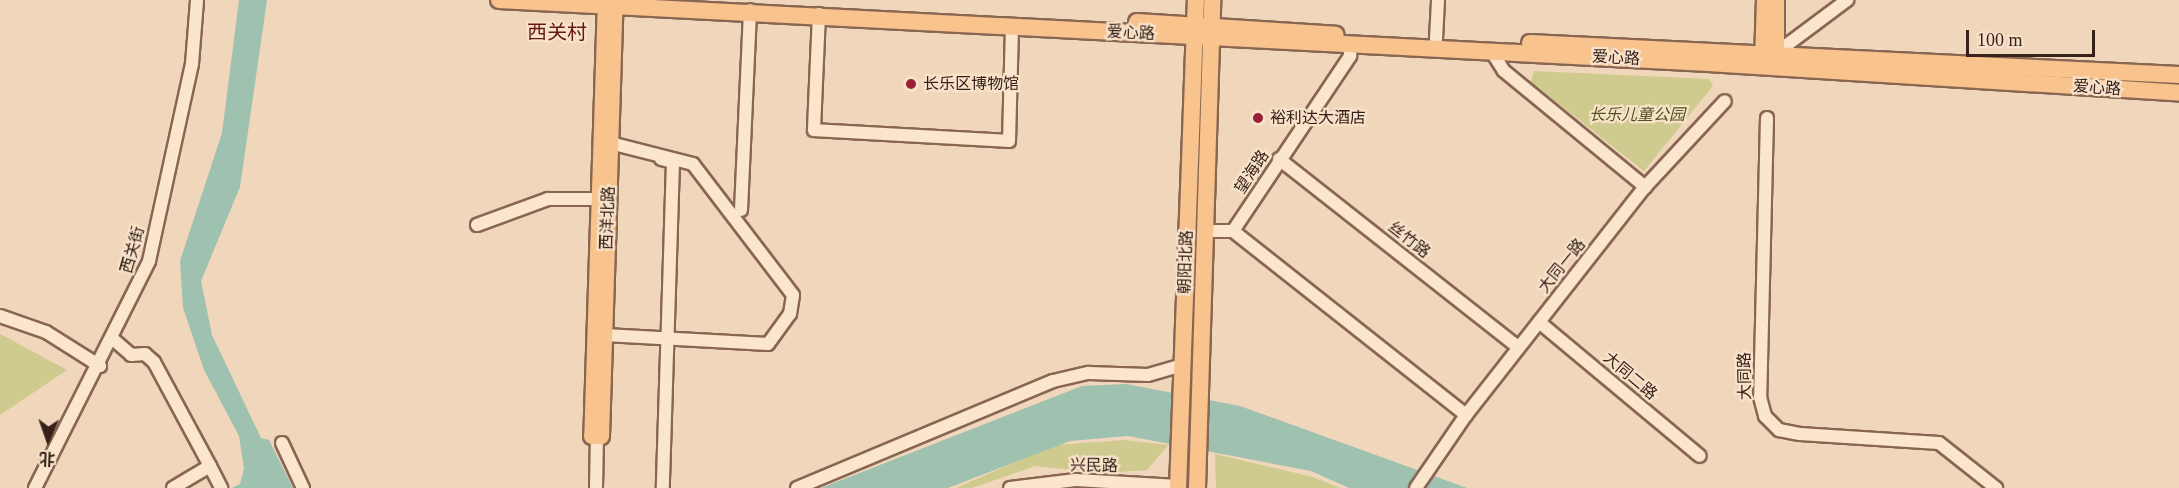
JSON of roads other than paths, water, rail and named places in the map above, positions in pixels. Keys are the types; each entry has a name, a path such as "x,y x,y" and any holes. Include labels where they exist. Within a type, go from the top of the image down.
{"main road":[{"name":"爱心路","path":"499,0 610,1 1012,27 1436,39 1770,59 2179,93"},
{"name":"爱心路","path":"718,0 1201,31 1350,47 1770,59 2179,75"},
{"path":"1196,0 1201,31"},
{"path":"1201,31 1212,0"},
{"path":"1765,0 1770,59"},
{"path":"1770,59 1776,0"},
{"name":"西洋北路","path":"597,436 605,335 610,143 610,1"},
{"name":"西洋北路","path":"597,436 601,200 610,1"},
{"name":"朝阳北路","path":"1197,488 1205,231 1201,31"},
{"name":"朝阳北路","path":"1178,487 1201,31"}],"street":[{"name":"西关街","path":"35,488 114,340 149,261 192,64 197,0"},
{"path":"1436,39 1438,0"},
{"path":"1770,59 1847,0"},
{"path":"741,210 750,10"},
{"path":"819,14 814,130 1009,141 1012,27"},
{"name":"望海路","path":"1233,231 1350,56 1350,47"},
{"path":"1492,52 1504,71 1646,188"},
{"name":"大同一路","path":"1416,488 1432,459 1518,347 1646,188 1725,101"},
{"name":"大同路","path":"1767,118 1760,397 1765,416 1779,430 1800,434 1939,443 1996,488"},
{"path":"605,335 768,344 790,314 793,295 693,164 610,143"},
{"path":"632,147 673,162 663,488"},
{"name":"丝竹路","path":"1280,159 1518,347"},
{"path":"477,225 548,199 601,200"},
{"path":"1205,231 1233,231 1466,415"},
{"path":"0,316 46,332 100,366"},
{"name":"大同二路","path":"1539,322 1700,456"},
{"path":"114,340 131,355 145,354 153,362 221,488"},
{"path":"797,488 1053,381 1089,373 1148,375 1183,365"},
{"name":"西洋北路","path":"596,488 597,436"},
{"path":"282,443 303,488"},
{"path":"173,488 210,466"},
{"name":"兴民路","path":"1010,488 1076,480 1178,487"}],"place":[{"name":"长乐区博物馆","path":"911,84"},
{"name":"裕利达大酒店","path":"1258,118"}],"district":[{"name":"西关村","path":"557,32"}],"park label":[{"name":"长乐儿童公园","path":"1637,115"}]}
